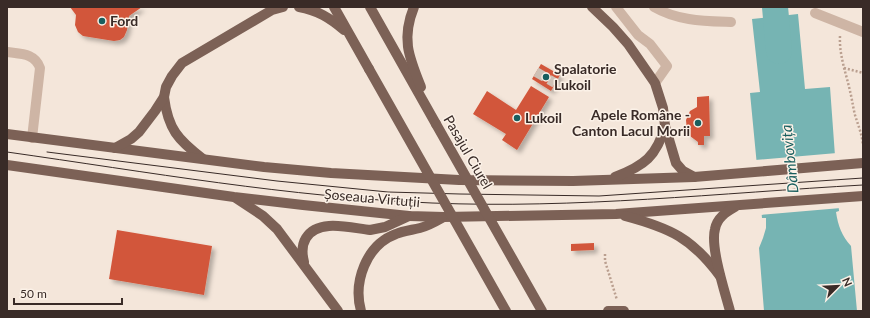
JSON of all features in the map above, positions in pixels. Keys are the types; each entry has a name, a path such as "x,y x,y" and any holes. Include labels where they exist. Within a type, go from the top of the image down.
{"main road":[{"path":"205,160 181,141 176,135 166,111 164,97 166,87 182,62 274,8 283,7"},
{"path":"298,7 310,9 323,14 336,23 351,37"},
{"path":"334,7 506,311"},
{"name":"Pasajul Ciurel","path":"370,7 542,311"},
{"path":"414,7 407,27 406,40 415,72 436,124"},
{"path":"592,7 628,44 655,83 663,108 665,126 676,163 683,171 694,177"},
{"path":"115,148 131,139 139,132 164,97"},
{"path":"606,180 634,169 649,158 659,144 665,126"},
{"name":"Șoseaua Virtuții","path":"7,134 205,160 331,173 459,180 606,180 694,177 863,163"},
{"name":"Șoseaua Virtuții","path":"7,165 234,197 410,216 444,217 616,214 859,196"},
{"path":"234,197 271,222 278,229 338,311"},
{"path":"730,311 721,278 714,237 715,228 722,215 737,206"},
{"path":"616,214 649,223 673,232 694,246 721,278"},
{"path":"306,268 302,244 314,229 328,226 377,230 410,216"},
{"path":"361,311 358,297 360,278 365,262 374,249 387,238 395,234 429,225 444,217"},
{"path":"608,311 624,311"}],"street":[{"path":"616,7 638,35 650,44 667,66 655,83"},
{"path":"654,7 666,13 687,19 731,22"},
{"path":"815,13 863,32"},
{"path":"7,52 28,55 36,60 40,68 41,72 32,138"}],"path":[{"path":"842,24 840,45 844,68 855,115 862,134 863,144"},
{"path":"844,68 863,73"},
{"path":"605,254 605,261 620,311"}],"water":[{"name":"Dâmbovița","path":"798,14 805,89 830,87 839,211 836,212 841,230 851,246 857,311 764,311 759,248 766,228 766,218 762,218 750,93 760,92 752,19"}],"pier":[{"path":"837,153 841,208 760,215 755,160"}],"building":[{"name":"Ford","path":"70,7 142,7 129,16 127,30 124,37 120,40 114,41 83,36 78,32 75,25 76,15"},
{"name":"Spalatorie Lukoil","path":"541,64 560,75 551,91 532,79"},
{"name":"Lukoil","path":"531,86 549,97 517,150 502,140 506,134 473,114 487,91 516,110"},
{"name":"Apele Române - Canton Lacul Morii","path":"709,96 710,136 704,136 704,145 698,145 698,142 690,136 687,131 686,120 690,111 697,107 697,97"},
{"path":"117,230 212,246 204,295 109,279"},
{"path":"594,243 594,250 571,251 571,244"}],"waterway":[{"name":"Dâmbovița","path":"775,7 779,51"}],"tunnel":[{"path":"536,72 555,83"}],"tram line":[{"path":"7,152 272,190 378,200 432,203 540,204 594,202 863,185"},
{"path":"47,152 277,181 388,192 599,196 863,178"}],"place":[{"name":"Ford","path":"102,21"},
{"name":"Spalatorie Lukoil","path":"546,77"},
{"name":"Lukoil","path":"517,118"},
{"name":"Apele Române - Canton Lacul Morii","path":"698,123"}]}
